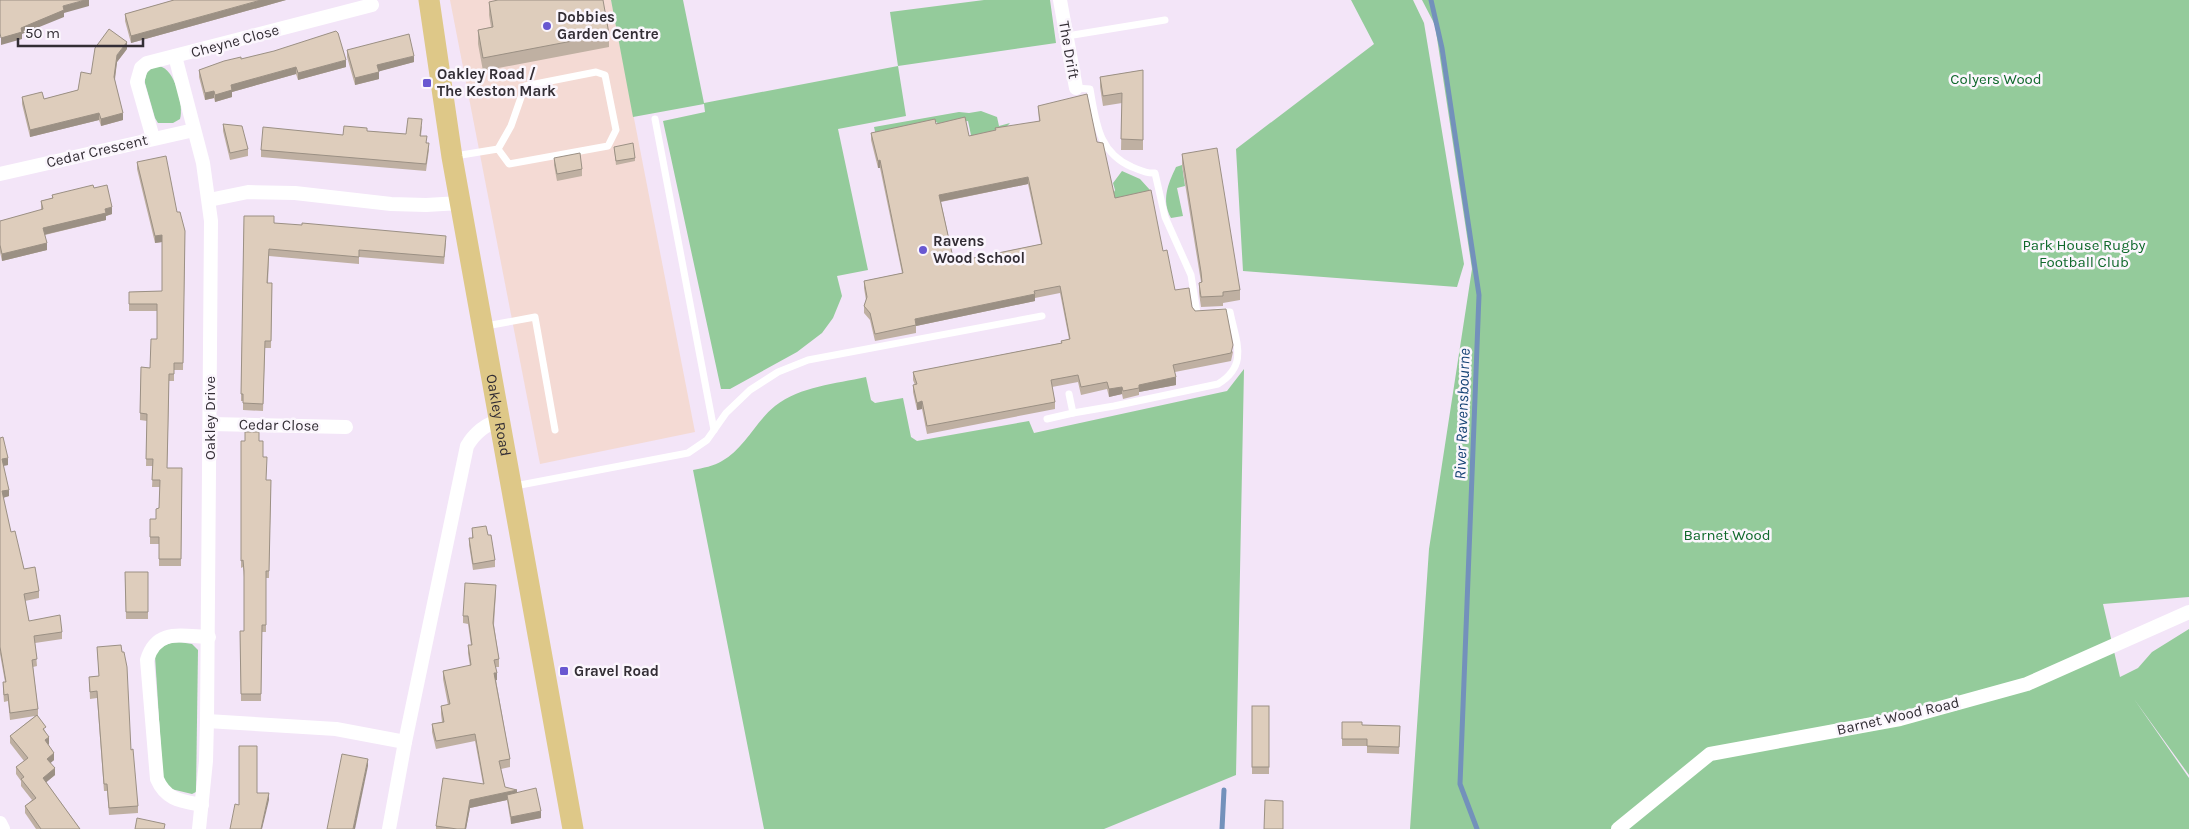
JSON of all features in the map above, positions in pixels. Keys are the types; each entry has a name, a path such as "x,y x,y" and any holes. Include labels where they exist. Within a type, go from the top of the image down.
{"main road":[{"name":"Oakley Road","path":"429,0 460,203 574,829"}],"street":[{"name":"The Drift","path":"1060,0 1076,88"},
{"name":"Cheyne Close","path":"153,138 137,82 138,75 147,63 372,5"},
{"name":"Oakley Drive","path":"175,56 194,130 209,200 211,222 208,722 199,829"},
{"name":"Cedar Crescent","path":"0,174 194,130"},
{"path":"209,200 248,192 294,193 391,204 426,205 460,203"},
{"path":"389,829 405,742 467,446 471,439 490,422 500,421"},
{"name":"Cedar Close","path":"211,424 346,427"},
{"name":"Barnet Wood Road","path":"1618,829 1710,754 1900,719 2027,684 2189,612"},
{"path":"202,805 172,799 161,790 157,779 147,660 150,649 157,641 166,636 208,637"},
{"path":"208,722 266,723 336,729 405,742"},
{"path":"0,823 3,829"}],"lane":[{"path":"1067,36 1165,20"},
{"path":"596,72 605,75 616,130 608,146 509,164 498,149 511,126 525,86 596,72"},
{"name":"The Drift","path":"1073,412 1114,406 1218,384 1229,377 1235,370 1239,358 1230,312 1197,313 1191,275 1165,217 1154,172 1148,174 1121,162 1110,153 1101,140 1090,89 1076,88"},
{"path":"655,119 714,430"},
{"path":"452,157 498,149"},
{"path":"512,486 688,453 707,440 726,413 750,390 778,372 808,360 1042,316"},
{"path":"483,326 535,317 555,430"},
{"path":"1047,419 1073,412 1070,394"}],"shaded area":[{"path":"450,0 611,0 695,432 540,464"}],"green space":[{"path":"611,0 683,0 704,103 898,66 906,116 838,129 868,270 837,276 842,296 833,318 822,333 797,352 730,389 721,389 663,121 705,112 704,104 633,117"},
{"path":"984,0 1050,0 1056,43 898,66 890,12"},
{"path":"1351,0 1413,0 1424,23 1464,264 1457,287 1243,271 1236,149 1374,44"},
{"name":"Barnet Wood","path":"1422,0 2189,0 2189,597 2103,604 2120,677 2138,668 2152,652 2189,629 2189,775 2134,699 2189,778 2189,829 1410,829 1429,549 1472,269 1435,25"},
{"path":"159,66 170,74 177,88 181,113 180,119 173,123 158,123 145,83 148,72"},
{"path":"981,111 997,117 999,126 1010,123 999,135 972,140 968,121 938,126 937,122 876,136 874,127 959,112"},
{"path":"1182,165 1185,186 1177,188 1183,216 1171,218 1166,205 1167,192 1176,167"},
{"path":"1122,171 1140,179 1150,190 1116,205 1113,183"},
{"path":"1244,369 1236,775 1104,829 764,829 693,470 716,464 730,456 768,412 785,399 807,390 866,377 871,400 875,403 903,398 911,437 917,441 1029,421 1034,433 1227,391"},
{"path":"179,642 192,644 198,650 196,792 192,794 167,788 163,781 155,656 165,645"}],"building":[{"path":"0,0 85,0 63,6 64,10 21,28 22,32 1,38"},
{"path":"174,0 261,0 131,36 125,14"},
{"path":"498,0 603,0 609,34 483,58 478,30 493,27 489,2"},
{"path":"109,29 127,42 117,55 114,77 123,113 101,119 99,113 30,130 22,97 42,92 44,99 78,90 81,72 91,74 95,48"},
{"path":"336,31 346,60 298,73 296,67 231,85 232,90 215,95 214,91 205,93 199,70 224,61 274,51"},
{"path":"409,34 414,56 377,65 379,72 355,78 347,50"},
{"path":"1143,70 1143,140 1121,139 1122,93 1103,96 1100,77"},
{"name":"Ravens Wood School","path":"1087,94 1097,142 1103,143 1115,198 1151,190 1163,251 1167,250 1175,290 1189,288 1192,307 1195,311 1226,309 1233,345 1231,353 1173,365 1176,377 1139,385 1139,388 1123,391 1122,387 1109,389 1107,382 1081,387 1078,375 1051,380 1055,402 927,426 922,401 917,403 913,385 917,384 913,372 1062,343 1061,341 1070,339 1060,286 1034,291 1035,294 915,319 916,325 875,334 870,313 864,306 867,297 864,281 903,273 880,160 878,161 871,133 935,119 936,124 965,117 969,136 996,130 995,128 1040,121 1038,106","holes":["1028,177 1042,244 954,262 939,195"]},
{"path":"408,118 422,119 420,136 427,136 426,143 429,143 426,164 261,150 263,127 343,135 344,126 367,128 367,131 406,134"},
{"path":"223,124 242,126 248,149 230,153"},
{"path":"633,143 635,158 616,161 614,147"},
{"path":"1217,148 1240,290 1223,292 1223,296 1201,297 1199,283 1202,282 1201,272 1182,154"},
{"path":"580,153 582,169 557,174 554,158"},
{"path":"166,156 177,212 180,212 185,231 183,363 174,363 174,374 169,374 167,468 182,468 181,559 159,559 159,537 150,537 150,519 156,519 156,509 159,508 160,480 152,480 153,459 146,459 147,414 140,413 141,367 150,368 151,339 157,339 157,304 129,304 129,292 162,291 162,235 155,236 137,162"},
{"path":"93,185 94,188 107,185 112,207 105,209 106,213 43,228 47,243 2,254 0,221 43,209 41,201 53,198 52,195"},
{"path":"244,216 274,216 274,223 302,225 302,223 446,236 444,257 359,250 359,257 269,249 267,283 272,283 271,341 265,341 263,404 243,403 243,394 241,394"},
{"path":"245,432 259,432 259,441 263,441 263,457 267,457 266,480 271,480 269,571 266,571 266,625 262,625 261,694 241,694 240,631 244,631 244,571 243,560 241,561 241,441 245,441"},
{"path":"3,437 8,458 2,459 9,490 2,491 11,532 15,531 24,569 35,567 39,591 24,594 29,621 60,615 62,632 34,636 37,659 32,660 38,709 10,713 8,694 4,695 3,682 6,682 0,647 0,438"},
{"path":"486,526 488,535 491,535 495,560 473,564 469,538 473,538 472,528"},
{"path":"125,572 148,572 148,612 126,612"},
{"path":"465,583 496,585 493,623 499,659 494,660 497,673 494,673 510,759 499,761 505,787 517,790 470,800 465,829 457,829 436,826 443,778 484,784 475,734 436,741 432,724 444,722 441,706 450,704 443,671 471,665 468,645 472,645 468,616 463,616"},
{"path":"121,645 127,667 131,750 133,749 138,806 109,808 107,784 104,784 97,691 90,692 89,677 99,676 97,647"},
{"path":"1252,706 1269,706 1269,767 1252,767"},
{"path":"37,715 46,727 43,729 49,737 45,740 54,753 47,759 55,768 43,778 80,829 41,829 25,806 36,798 21,779 24,777 16,767 28,758 10,736"},
{"path":"1342,722 1362,722 1362,725 1400,726 1399,747 1367,746 1367,739 1342,739"},
{"path":"239,746 257,746 257,793 269,793 261,829 230,829 235,804 239,805"},
{"path":"342,754 368,759 353,829 327,829"},
{"path":"536,788 541,811 511,817 507,795"},
{"path":"1265,800 1283,801 1283,829 1264,829"},
{"path":"137,818 165,824 164,829 135,829"}],"waterway":[{"name":"River Ravensbourne","path":"1431,0 1442,48 1479,295 1460,784 1477,829"},
{"path":"1222,829 1224,790"}],"place":[{"name":"Dobbies Garden Centre","path":"547,26"},
{"name":"Oakley Road / The Keston Mark","path":"427,83"},
{"name":"Ravens Wood School","path":"923,250"},
{"name":"Gravel Road","path":"564,671"}],"park label":[{"name":"Colyers Wood","path":"1996,79"},
{"name":"Park House Rugby Football Club","path":"2084,254"}]}
